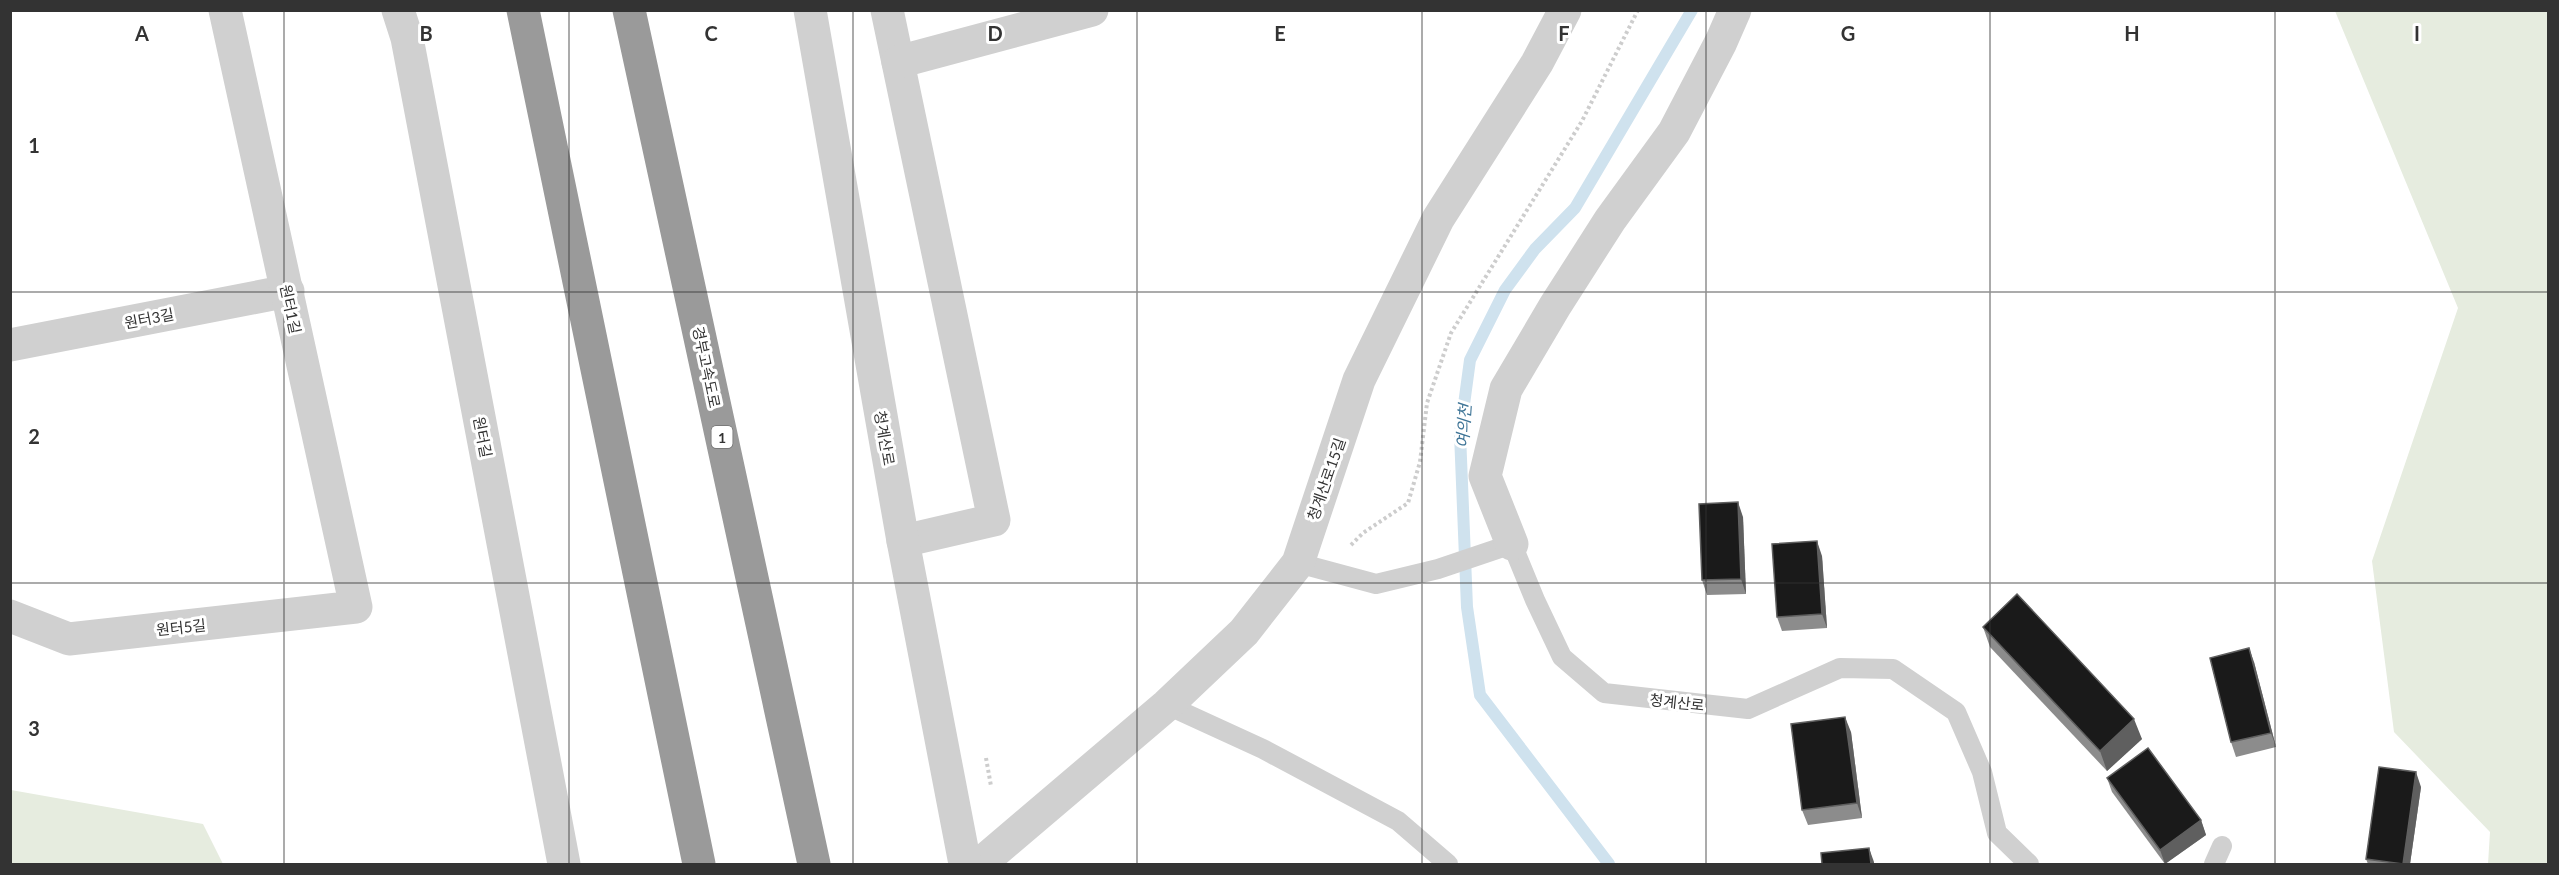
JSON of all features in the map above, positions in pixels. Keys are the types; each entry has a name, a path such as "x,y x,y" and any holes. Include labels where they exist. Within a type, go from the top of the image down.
{"highway":[{"path":"523,10 699,864"},
{"name":"경부고속도로","path":"629,10 814,864"}],"street":[{"name":"원터1길","path":"225,10 356,608"},
{"name":"원터길","path":"398,10 407,38 564,864"},
{"name":"청계산로","path":"810,10 903,541 965,864"},
{"path":"887,10 994,520 903,541"},
{"path":"898,62 1092,10"},
{"name":"청계산로15길","path":"980,864 1167,705 1244,632 1298,563 1359,380 1438,219 1537,63 1565,10"},
{"path":"1512,544 1485,476 1506,389 1610,220 1674,132 1735,10"},
{"name":"원터3길","path":"10,345 288,291"},
{"name":"원터5길","path":"10,616 69,639 356,608"}],"lane":[{"path":"1298,563 1376,584 1438,569 1512,544"},
{"name":"청계산로","path":"1512,544 1562,657 1604,693 1748,709 1840,668 1893,669 1956,712 1982,772 1997,833 2029,864"},
{"path":"1167,705 1263,749 1398,821 1448,864"},
{"path":"2214,864 2222,846"}],"path":[{"path":"1355,541 1363,533 1408,503 1420,462 1427,403 1451,333 1582,121 1638,10"}],"shaded area":[{"path":"2335,11 2548,11 2548,864 2488,864 2490,832 2394,732 2372,561 2458,308"},
{"path":"11,790 203,824 223,864 11,864"}],"building":[{"path":"1738,502 1741,579 1702,580 1699,504"},
{"path":"1817,541 1822,614 1777,617 1772,544"},
{"path":"2017,594 2134,719 2100,751 1983,627"},
{"path":"2249,648 2271,733 2231,742 2210,658"},
{"path":"1845,717 1857,803 1802,810 1791,724"},
{"path":"2148,748 2201,820 2160,850 2107,778"},
{"path":"2379,767 2416,772 2403,864 2366,859"},
{"path":"1869,848 1871,864 1822,864 1821,853"}],"waterway":[{"name":"여의천","path":"1609,864 1480,695 1467,607 1460,434 1470,360 1505,290 1535,249 1575,208 1692,10"}]}
